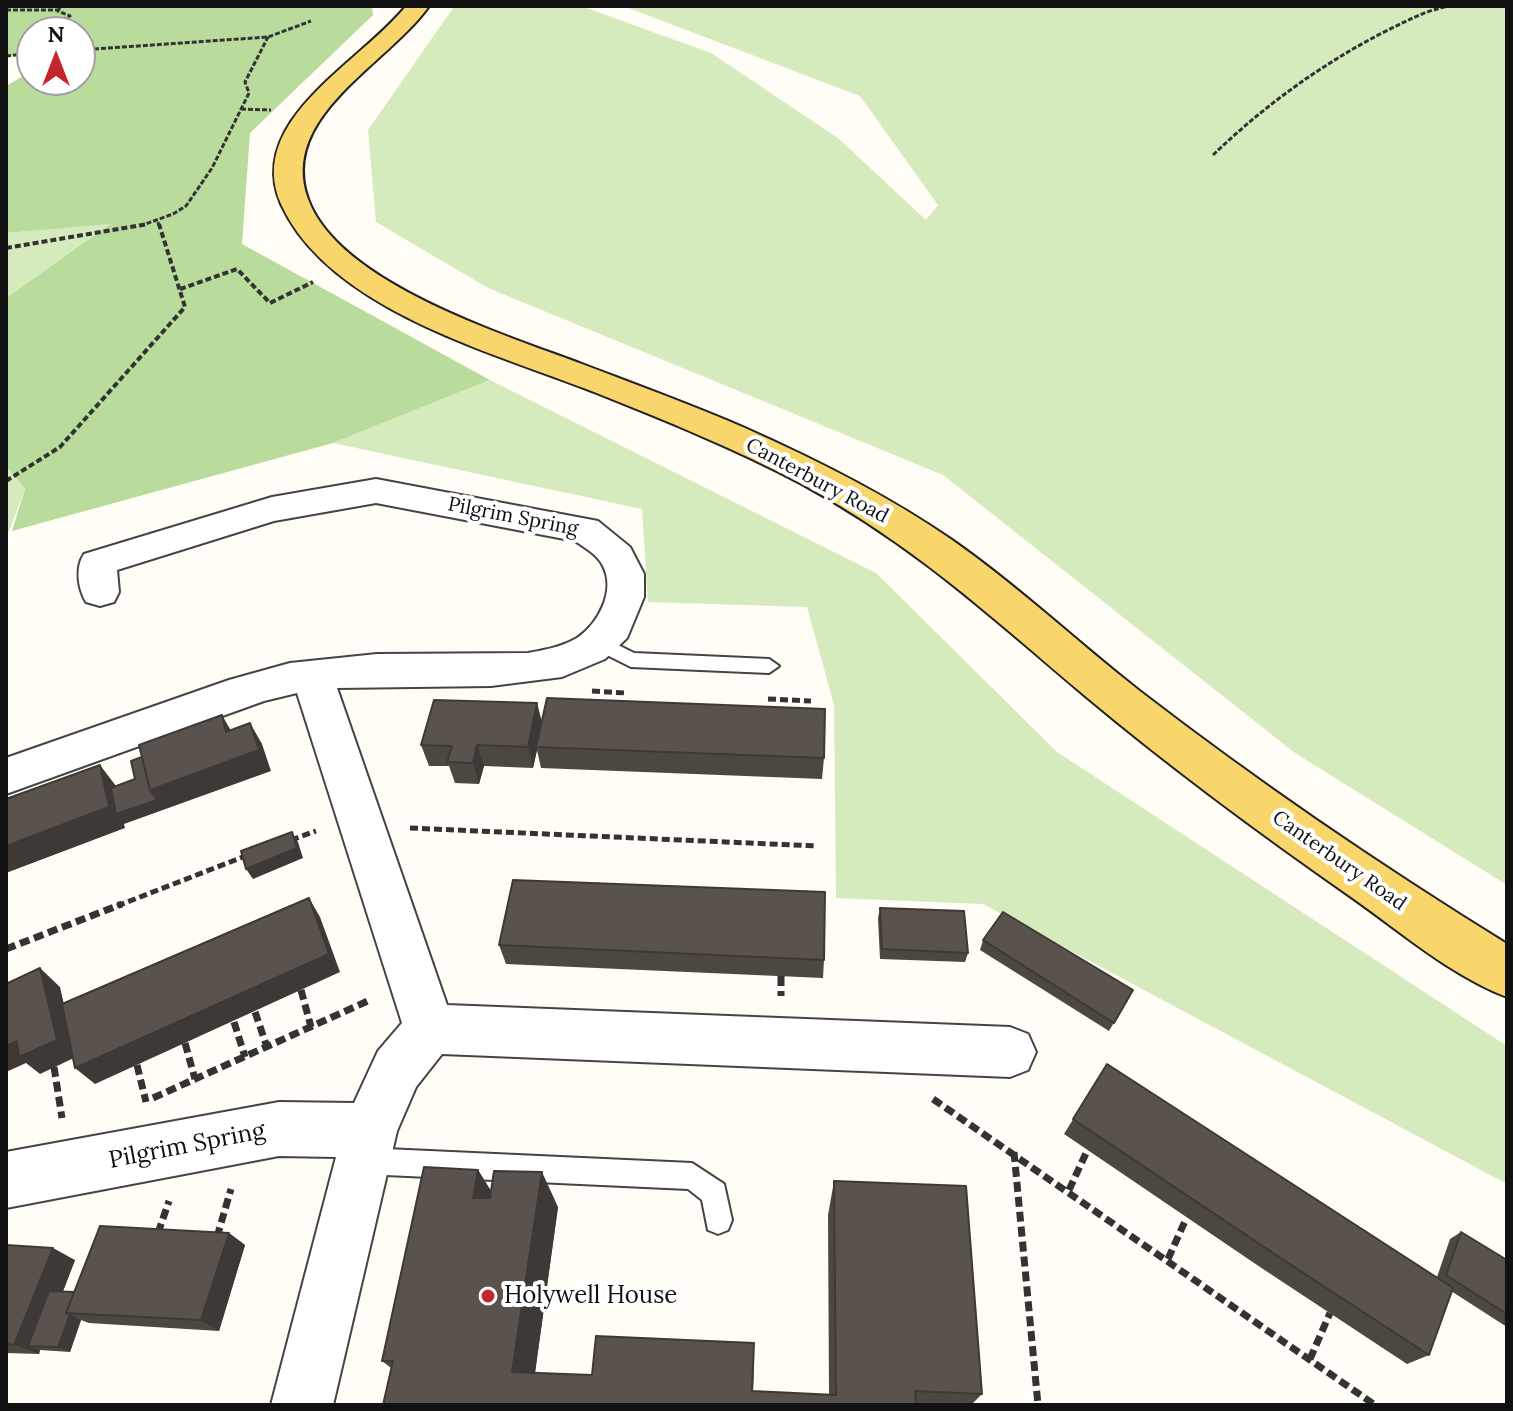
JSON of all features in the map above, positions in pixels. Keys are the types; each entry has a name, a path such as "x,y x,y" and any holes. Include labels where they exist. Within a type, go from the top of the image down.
{"main road":[{"name":"Canterbury Road","path":"418,6 323,98 297,133 288,165 294,202 305,224 322,243 376,289 417,310 724,433 791,464 910,530 977,578 1125,704 1249,799 1507,973"}],"street":[{"name":"Pilgrim Spring","path":"6,776 275,682 390,669 534,669 566,662 600,643 619,619 626,594 623,566 611,546 585,530 376,491 343,493 307,501 97,563 100,592"},
{"path":"312,676 430,1029"},
{"path":"430,1029 1010,1052"},
{"path":"302,1405 367,1146 397,1069 430,1029"},
{"name":"Pilgrim Spring","path":"6,1180 279,1129 367,1146"}],"lane":[{"path":"600,643 631,660 769,666"},
{"path":"367,1146 692,1176 715,1193 718,1220"}],"path":[{"path":"1213,155 1250,120 1331,60 1429,9 1450,6"},
{"path":"6,10 60,8"},
{"path":"96,49 268,37 311,21"},
{"path":"6,248 158,222 186,207 206,179 249,93 245,82 268,37"},
{"path":"6,481 60,447 185,307 158,222"},
{"path":"180,289 237,269 270,303 314,282"},
{"path":"624,708 626,693"},
{"path":"288,841 328,826"},
{"path":"401,828 817,846"},
{"path":"6,949 261,851"},
{"path":"301,990 311,1027"},
{"path":"132,1108 373,999"},
{"path":"255,1012 267,1047"},
{"path":"234,1022 245,1057"},
{"path":"185,1043 195,1079"},
{"path":"137,1065 146,1102"},
{"path":"54,1067 63,1128"},
{"path":"926,1094 1069,1190 1375,1405"},
{"path":"1069,1190 1087,1151"},
{"path":"1014,1152 1038,1405"},
{"path":"215,1244 234,1178"},
{"path":"155,1241 173,1190"},
{"path":"1168,1259 1186,1219"},
{"path":"1310,1359 1330,1313"}],"green space":[{"path":"6,6 372,6 373,15 250,133 242,244 490,380 333,443 12,531 25,489 6,466 6,298 110,224 6,233 6,86 16,80 16,96 96,96 96,16 16,16 16,57 6,55"},
{"path":"581,6 711,53 838,138 926,220 938,205 860,96 623,6 1507,6 1507,885 1295,753 943,475 488,288 376,222 368,130 453,8"},
{"path":"111,223 6,298 6,233"},
{"path":"490,380 876,573 1057,752 1507,1046 1507,1184 983,904 836,898 834,705 807,607 648,602 642,509 333,443"},
{"path":"6,466 25,489 6,539"}],"building":[{"path":"547,698 825,709 824,758 536,747"},
{"path":"434,700 537,703 528,747 477,745 473,763 447,762 452,746 421,745"},
{"path":"222,715 226,732 250,723 259,750 150,790 139,745"},
{"path":"142,757 150,790 157,800 116,814 111,788 135,779 131,761"},
{"path":"100,765 109,807 6,846 6,799"},
{"path":"292,832 297,848 246,869 241,851"},
{"path":"513,880 825,892 824,960 499,945"},
{"path":"309,898 329,954 75,1068 62,1004"},
{"path":"880,908 964,911 968,953 882,949"},
{"path":"1003,912 1133,990 1114,1023 983,940"},
{"path":"40,968 57,1040 19,1057 17,1041 6,1046 6,984"},
{"path":"1107,1064 1453,1288 1429,1355 1073,1119"},
{"path":"424,1167 478,1170 473,1198 490,1198 494,1171 542,1172 512,1372 592,1375 596,1336 754,1343 752,1391 836,1395 834,1181 966,1186 982,1394 915,1391 916,1405 383,1405 393,1361 382,1361"},
{"path":"100,1226 229,1233 201,1320 66,1313"},
{"path":"1461,1232 1507,1260 1507,1314 1446,1275"},
{"path":"6,1245 53,1248 14,1345 6,1344"},
{"path":"49,1291 74,1292 58,1347 28,1346"}],"place":[{"name":"Holywell House","path":"488,1296"}]}
